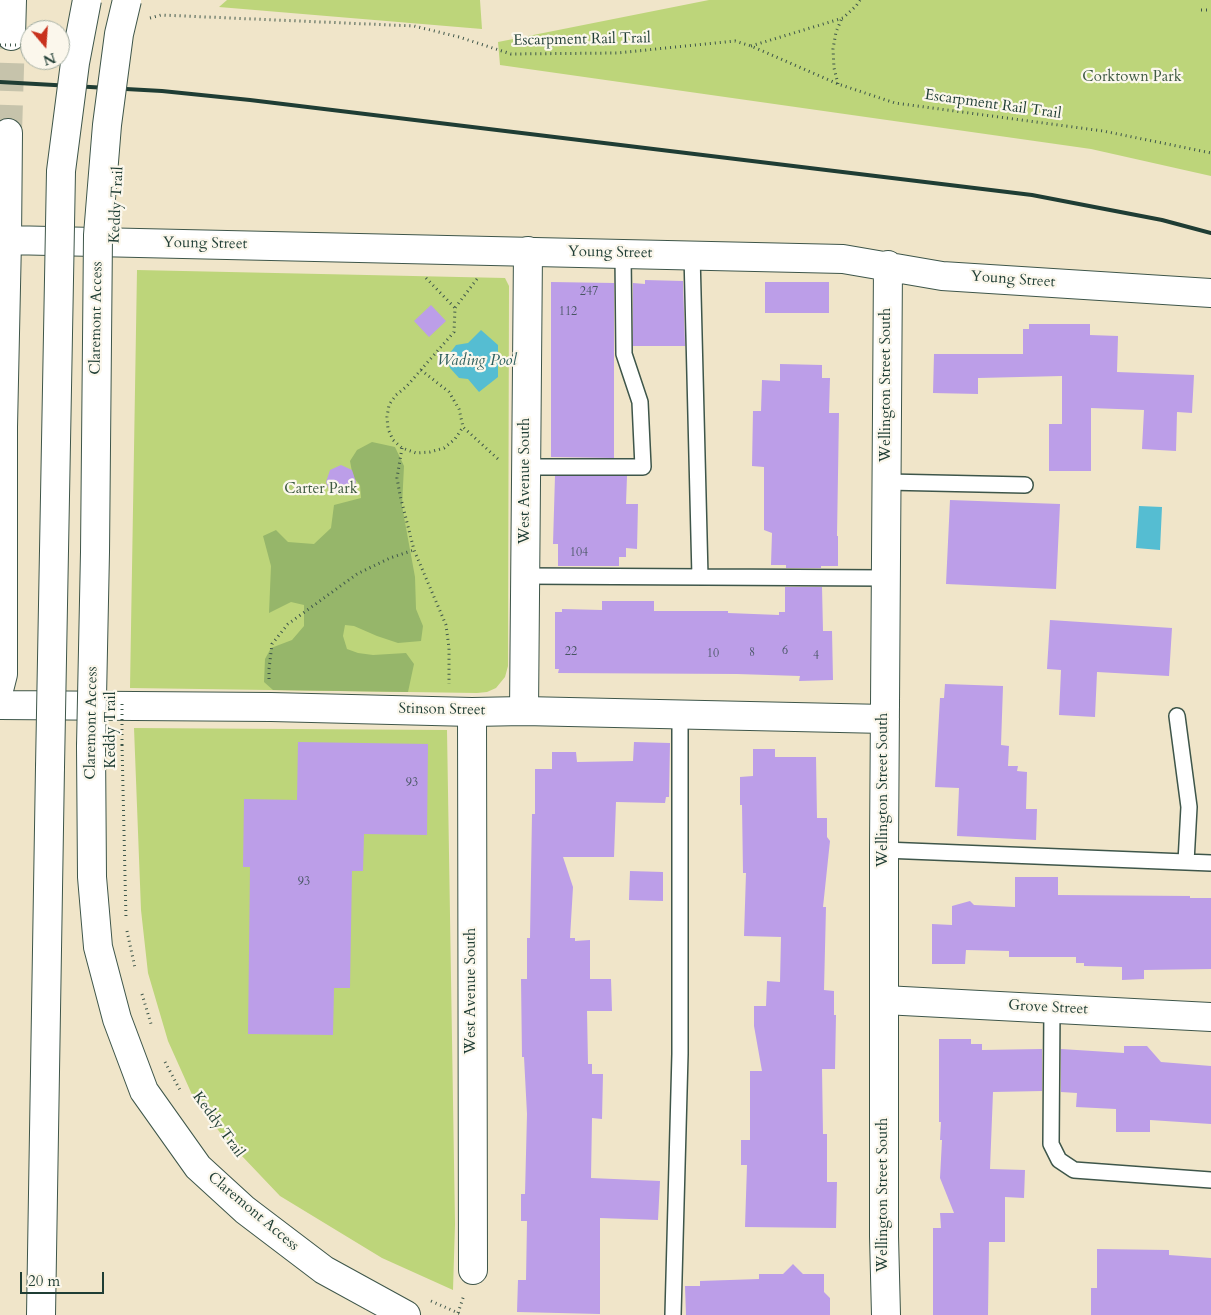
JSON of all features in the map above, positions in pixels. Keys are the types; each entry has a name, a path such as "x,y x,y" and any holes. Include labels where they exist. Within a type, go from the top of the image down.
{"street":[{"path":"12,0 14,42"},
{"path":"41,1315 61,171 75,63 87,0"},
{"name":"Claremont Access","path":"135,10 119,34 107,125 98,236 91,746 92,877 98,946 118,1019 144,1091 198,1167 245,1210 324,1270 415,1306"},
{"path":"0,686 3,674 1,427 7,240 8,133"},
{"name":"Young Street","path":"7,240 692,254 843,259 888,265 942,276 1211,294"},
{"name":"West Avenue South","path":"524,711 528,251"},
{"name":"Wellington Street South","path":"886,1315 884,1236 884,850 888,265"},
{"name":"Stinson Street","path":"0,705 272,707 885,719"},
{"name":"West Avenue South","path":"461,711 472,1270"},
{"name":"Grove Street","path":"884,1000 1211,1017"}],"lane":[{"path":"526,464 643,467 640,402 624,354 623,253"},
{"path":"692,254 700,577"},
{"path":"887,482 1025,485"},
{"path":"525,576 886,578"},
{"path":"673,1315 680,1054 680,714"},
{"path":"1176,716 1189,807 1186,862"},
{"path":"884,850 1211,863"},
{"path":"1052,1008 1051,1144 1059,1160 1074,1170 1211,1180"}],"path":[{"name":"Escarpment Rail Trail","path":"750,46 843,18 860,0"},
{"name":"Escarpment Rail Trail","path":"135,10 161,16 414,26 459,37 510,54 617,53 735,42 750,46 838,84 895,103 1103,131 1211,153"},
{"path":"153,19 155,10"},
{"path":"1201,10 1211,10"},
{"path":"838,84 834,68 833,49 836,32 843,18"},
{"path":"463,427 455,439 444,448 416,453 402,448 393,440 388,429 386,417 389,405 396,395 406,387 454,332 455,308 498,251"},
{"path":"420,370 449,392 459,409 463,427 499,460 526,464"},
{"path":"402,448 397,478 414,550 446,625 461,711"},
{"path":"272,707 269,669 272,644 288,624 357,574 390,558 414,550"},
{"name":"Keddy Trail","path":"122,695 126,928 136,974"},
{"path":"141,992 152,1026"},
{"name":"Keddy Trail","path":"164,1060 181,1091"},
{"path":"415,1306 461,1314"}],"green space":[{"path":"227,0 480,0 482,29 219,7"},
{"name":"Corktown Park","path":"709,0 1211,0 1211,176 1091,149 500,65 498,42"},
{"name":"Carter Park","path":"137,270 505,278 509,286 508,666 505,677 496,688 487,692 477,693 130,688"},
{"path":"372,442 395,447 404,466 402,506 415,577 416,609 423,626 421,641 398,643 354,626 345,625 343,636 347,649 358,653 373,655 406,653 414,664 408,692 273,690 264,682 265,659 271,648 292,640 304,626 304,605 291,602 269,613 271,566 263,536 276,530 288,542 314,544 331,528 334,505 361,498 360,485 353,477 350,461 357,450"},
{"path":"134,728 447,730 455,1224 453,1290 382,1258 280,1196 222,1135 194,1099 168,1041 148,973 141,910"}],"water":[{"name":"Wading Pool","path":"481,330 498,345 498,377 479,392 468,379 459,378 450,368 448,361 450,353 456,345 468,343"},
{"path":"1139,506 1162,507 1160,550 1136,548"}],"building":[{"path":"645,280 683,281 685,346 633,346 633,283 645,284"},
{"path":"551,282 614,283 614,458 551,457"},
{"path":"765,282 829,282 829,313 765,313"},
{"path":"431,305 446,321 429,337 414,321"},
{"path":"1029,324 1090,324 1090,335 1118,336 1117,372 1194,375 1192,413 1177,412 1176,451 1142,449 1144,410 1091,408 1091,471 1049,471 1049,424 1062,424 1062,376 978,378 978,394 933,393 934,354 1023,354 1023,329 1029,329"},
{"path":"780,364 822,365 822,378 830,378 829,413 839,413 838,566 786,568 786,565 771,565 772,533 764,530 764,467 752,466 753,411 761,411 762,380 780,381"},
{"path":"341,465 352,470 356,482 352,491 341,495 330,492 326,482 330,470"},
{"path":"555,476 627,476 626,504 638,504 637,549 626,548 626,557 619,557 619,566 558,566 558,544 553,544"},
{"path":"950,500 1060,504 1056,589 946,584"},
{"path":"785,587 822,587 823,631 832,631 833,680 799,681 800,676 737,674 558,673 559,669 555,669 555,612 562,612 562,609 602,610 602,601 654,601 654,611 728,611 728,613 779,615 779,612 785,612"},
{"path":"1050,620 1172,628 1169,676 1097,672 1095,717 1059,715 1061,670 1047,669"},
{"path":"945,684 1003,686 1001,745 1009,746 1008,766 1018,766 1017,771 1027,772 1026,809 1037,809 1036,840 957,836 959,788 935,787 940,698 944,698"},
{"path":"298,742 428,744 427,835 364,834 363,871 352,871 350,988 334,988 333,1035 248,1034 250,867 243,867 244,799 297,800"},
{"path":"634,742 670,743 669,797 666,797 665,803 616,802 614,857 563,857 573,887 570,938 575,938 575,941 590,940 590,979 611,979 612,1011 587,1011 588,1064 592,1064 592,1074 603,1074 602,1119 592,1118 591,1178 660,1181 658,1220 600,1218 600,1314 517,1312 518,1280 526,1280 527,1221 521,1221 521,1194 525,1194 527,1114 524,1057 522,1057 521,979 527,979 527,938 530,938 532,814 535,814 535,769 552,769 552,752 576,752 577,762 633,761"},
{"path":"753,749 775,749 775,757 816,757 817,818 827,818 827,837 830,841 823,907 826,907 824,990 834,991 834,1015 836,1015 835,1069 822,1069 823,1134 827,1134 827,1182 837,1182 836,1228 745,1227 747,1165 741,1165 741,1140 750,1140 750,1071 762,1071 754,1026 754,1006 766,1006 767,981 780,982 781,937 744,936 746,873 743,873 740,777 753,776"},
{"path":"630,871 663,872 663,901 629,900"},
{"path":"1015,877 1058,877 1058,895 1190,896 1190,898 1211,898 1211,969 1144,970 1144,979 1122,980 1122,967 1084,966 1084,963 1076,963 1076,957 1009,957 1009,951 966,950 965,964 932,964 932,924 952,925 952,906 970,901 974,905 1015,907"},
{"path":"939,1039 971,1039 971,1044 982,1044 982,1050 1042,1049 1042,1091 993,1092 990,1169 1025,1170 1024,1198 1005,1197 1005,1242 989,1242 988,1315 933,1315 933,1228 941,1228 940,1213 954,1213 940,1178 942,1140 940,1140 941,1122 939,1122"},
{"path":"1124,1046 1147,1046 1161,1062 1211,1066 1211,1124 1150,1120 1150,1132 1116,1132 1116,1109 1076,1107 1077,1093 1061,1092 1061,1049 1124,1053"},
{"path":"1097,1249 1169,1250 1169,1255 1211,1258 1211,1315 1091,1315 1091,1288 1097,1288"},
{"path":"793,1264 803,1274 824,1274 824,1292 830,1298 830,1315 686,1315 685,1286 700,1286 700,1281 759,1279 759,1274 783,1274"}],"tunnel":[{"path":"8,133 11,36"}],"railway":[{"path":"0,82 162,91 250,100 1032,195 1162,220 1211,233"}]}
